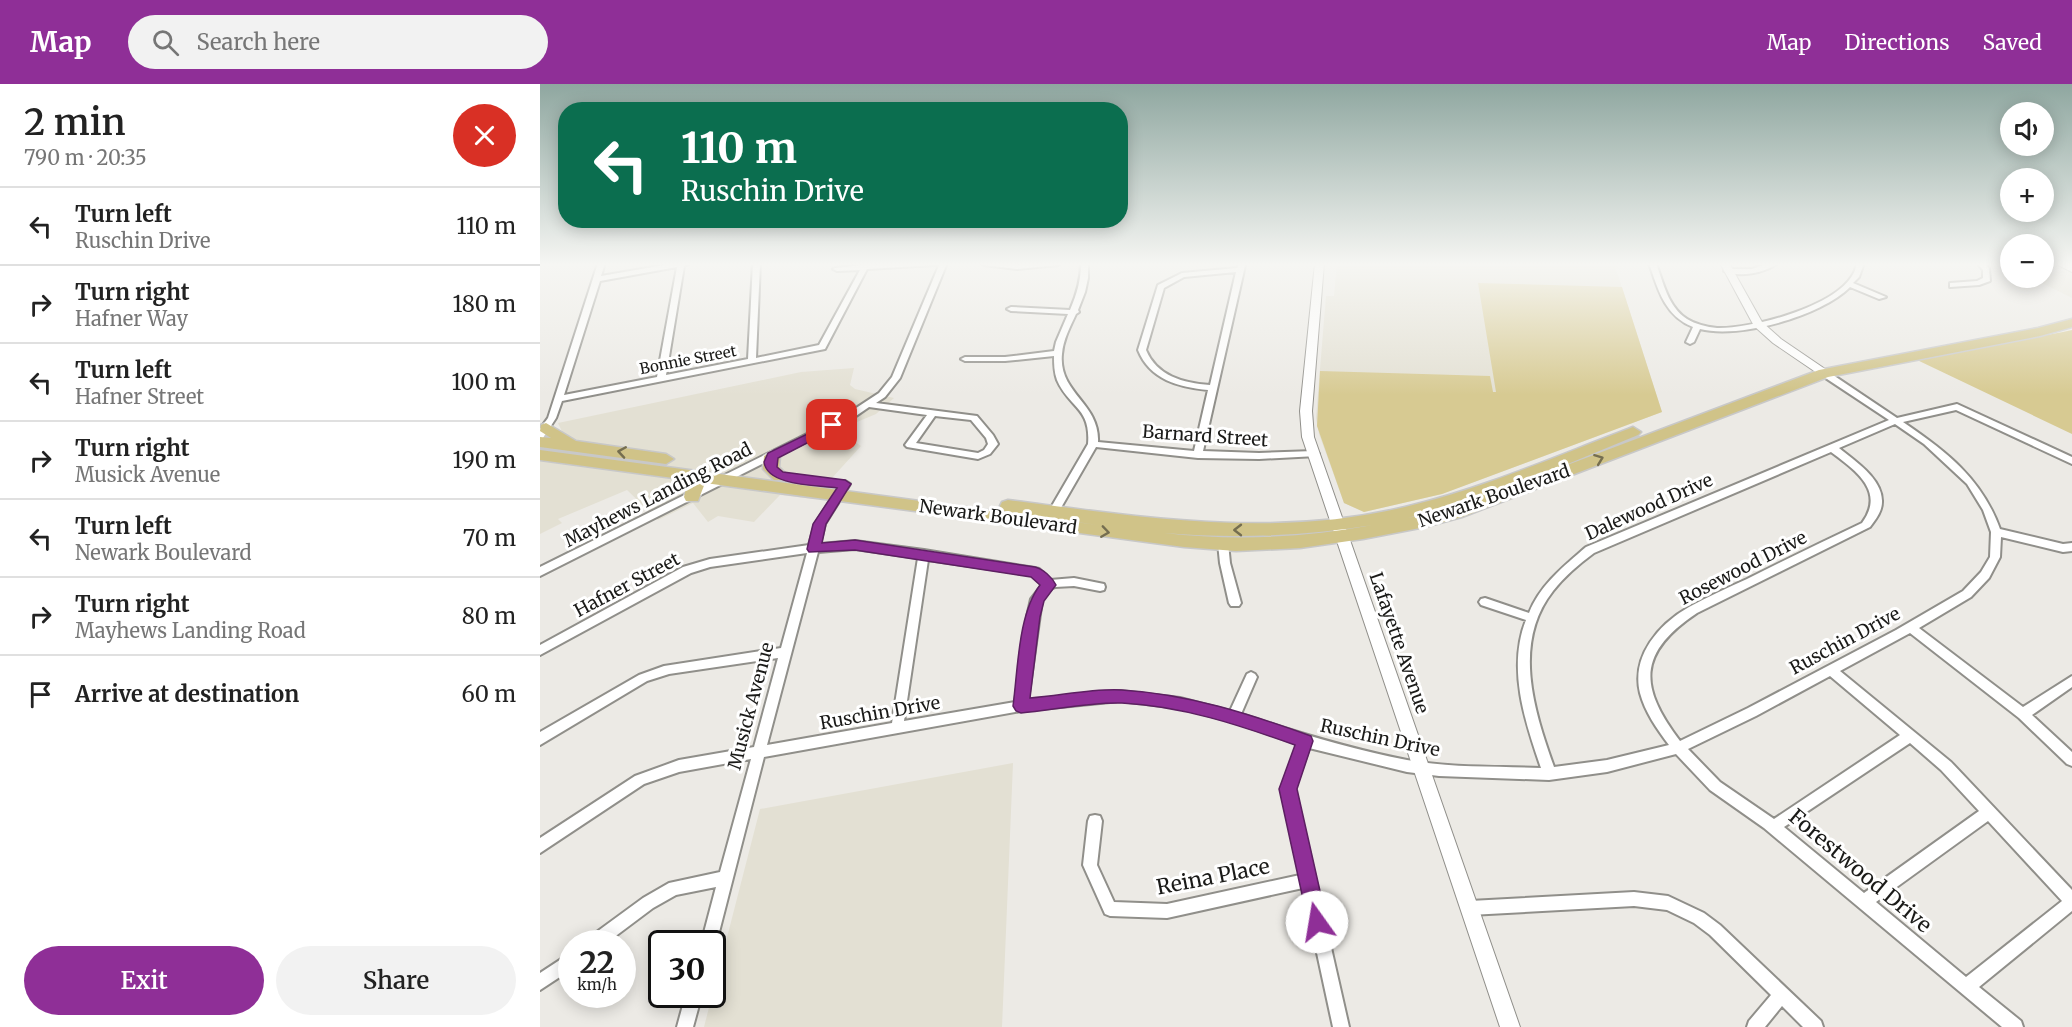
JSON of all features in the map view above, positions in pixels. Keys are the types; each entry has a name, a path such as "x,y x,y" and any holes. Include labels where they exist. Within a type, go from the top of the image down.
{"main road":[{"name":"Newark Boulevard","path":"1050,517 1158,538 1223,543 1292,542 1457,498 1853,356 2027,325 2072,313"},
{"name":"Newark Boulevard","path":"1819,369 2040,332 2072,323"},
{"name":"Newark Boulevard","path":"542,435 572,445 780,476 842,489"},
{"name":"Newark Boulevard","path":"540,455 725,480 842,489 1050,517 1188,528 1341,530"},
{"path":"772,456 771,469 780,476"},
{"path":"692,497 697,482 694,475"}],"street":[{"path":"542,435 558,399 589,307"},
{"path":"661,379 675,307"},
{"path":"752,361 755,307"},
{"name":"Bonnie Street","path":"558,399 822,347 843,307"},
{"name":"Mayhews Landing Road","path":"540,572 870,405 888,390 896,378 926,307"},
{"path":"1050,517 1093,444 1095,433 1090,415 1065,386 1058,368 1057,353 1061,340 1077,307"},
{"path":"1155,307 1142,350 1144,358 1163,376 1184,383 1213,388"},
{"path":"1198,455 1232,307"},
{"name":"Lafayette Avenue","path":"1316,307 1306,411 1306,423 1314,454 1510,1027"},
{"path":"1669,307 1682,319 1698,326 1729,330 1816,307"},
{"path":"1748,307 1758,324 1777,341 1819,369"},
{"path":"1011,309 1075,312"},
{"path":"1690,342 1698,326"},
{"path":"965,359 1005,359 1057,353"},
{"name":"Ruschin Drive","path":"540,846 640,780 679,766 1021,706 1120,696 1179,703 1234,717 1305,741 1421,768 1549,774 1607,766 1678,748 1752,712 1967,594 1985,575 1995,556 1996,532 1988,510 1970,482 1927,442 1819,369"},
{"path":"870,405 933,412 974,418 990,437 993,444 991,448 978,456 909,445 933,412"},
{"name":"Dalewood Drive","path":"1549,774 1534,732 1526,694 1522,654 1525,635 1538,603 1559,575 1590,550 1894,421 1957,407 2072,461"},
{"name":"Barnard Street","path":"1093,444 1198,455 1274,458 1314,454"},
{"name":"Rosewood Drive","path":"1678,748 1656,718 1644,683 1647,662 1654,642 1671,624 1693,610 1866,525 1874,516 1876,500 1869,479 1831,447"},
{"name":"Musick Avenue","path":"712,930 820,524 842,489"},
{"path":"1996,532 2063,548 2072,547"},
{"path":"1223,543 1235,603"},
{"name":"Hafner Street","path":"540,650 687,570 710,563 814,549 855,545 924,554 1035,572 1048,585"},
{"path":"897,729 924,554"},
{"path":"1021,706 1037,599 1048,585 1058,581 1082,581 1100,587"},
{"path":"1485,602 1532,618"},
{"path":"1910,627 2023,714 2072,760"},
{"path":"540,739 643,678 668,669 786,652"},
{"path":"1830,669 1946,766 2072,903 2064,907 1966,987"},
{"path":"1234,717 1251,677"},
{"path":"2023,714 2072,681"},
{"path":"1773,826 1910,736"},
{"path":"1305,741 1288,789 1341,1027"},
{"name":"Forestwood Drive","path":"1678,748 1708,780 1773,826 2015,1027"},
{"path":"1864,902 1981,817 1990,814"},
{"name":"Reina Place","path":"1095,821 1090,865 1110,909 1167,911 1308,880"},
{"path":"611,930 648,903 674,888 726,878"},
{"path":"1470,908 1634,899 1668,903 1699,918 1715,930 1815,1027"},
{"path":"540,982 558,969"},
{"path":"1755,1027 1781,995"},
{"path":"685,1027 690,1008"}],"shaded area":[{"path":"1325,307 1628,307 1662,412 1442,494 1364,512 1344,503 1319,434 1316,418"},
{"path":"1482,307 1628,307 1662,412 1442,494 1364,512 1344,503 1317,426 1320,371 1490,376 1493,392 1496,392"},
{"path":"2072,330 2072,434 1915,359 2063,332"},
{"path":"854,368 850,385 855,389 894,398 876,414 838,430 861,446 813,499 780,495 754,522 718,516 708,522 693,503 658,520 627,490 558,519 562,523 540,534 540,454 566,440 558,423 801,372"},
{"path":"1013,763 1002,1027 704,1027 709,1008 726,1008 726,941 760,809"}],"route":[{"path":"832,425 772,456 770,462 771,469 780,476 845,484 820,524 814,549 855,545 924,554 1035,572 1048,585 1037,599 1021,706 1120,696 1179,703 1234,717 1305,741 1288,789 1317,922"}]}
